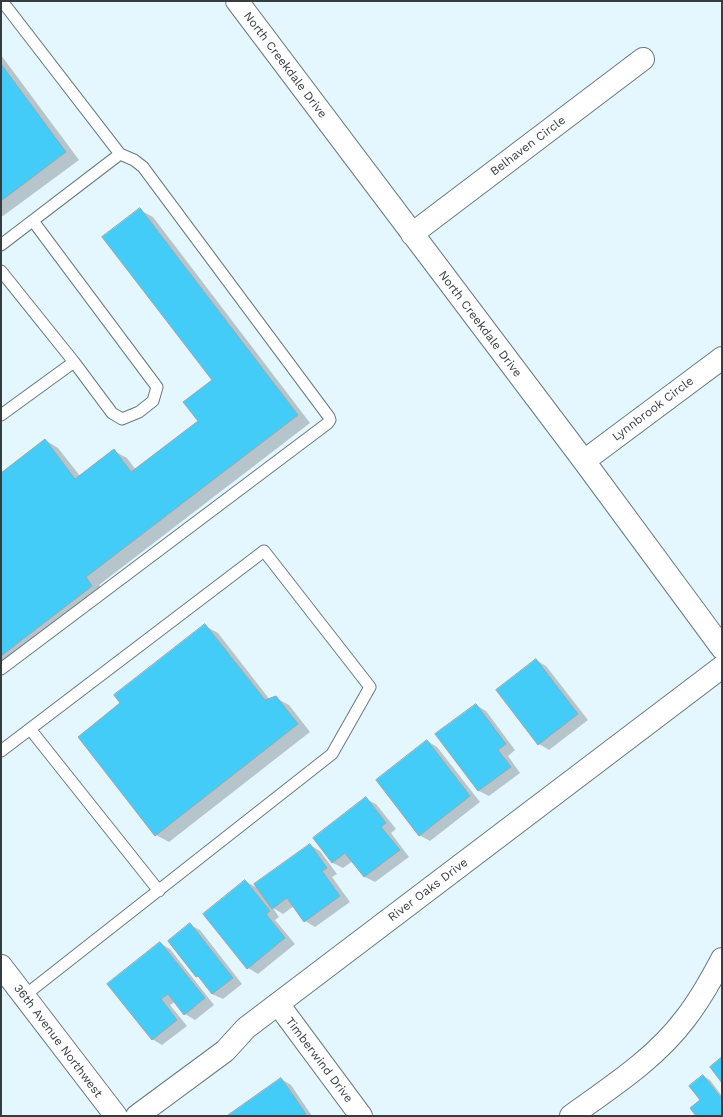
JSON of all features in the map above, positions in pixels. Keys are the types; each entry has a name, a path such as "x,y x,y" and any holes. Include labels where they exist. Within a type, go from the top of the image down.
{"street":[{"name":"North Creekdale Drive","path":"239,2 584,461 722,648"},
{"name":"Belhaven Circle","path":"412,234 643,59"},
{"name":"Lynnbrook Circle","path":"584,461 722,358"},
{"name":"River Oaks Drive","path":"137,1116 225,1051 246,1028 722,667"},
{"path":"571,1116 646,1059 668,1039 685,1020 705,991 722,959"},
{"name":"36th Avenue Northwest","path":"1,966 116,1116"},
{"name":"Timberwind Drive","path":"278,1004 361,1116"}],"lane":[{"path":"1,669 330,420 143,167 134,160 120,154 2,1"},
{"path":"1,245 120,154"},
{"path":"1,271 74,362 112,413 122,419 139,412 153,401 157,387 33,221"},
{"path":"1,415 74,362"},
{"path":"1,751 264,550 370,687 332,754 24,996"},
{"path":"30,729 158,891"}],"building":[{"path":"1,64 66,152 1,201"},
{"path":"140,208 298,415 86,577 92,586 1,656 1,473 45,439 75,479 114,449 131,472 198,421 183,402 212,380 102,237"},
{"path":"205,624 265,700 276,696 298,724 155,836 78,737 120,703 114,695"},
{"path":"536,659 578,714 538,745 496,690"},
{"path":"476,704 506,744 498,750 511,767 478,791 435,734"},
{"path":"427,740 470,796 419,836 376,780"},
{"path":"366,797 386,823 381,827 400,850 364,877 345,853 332,863 313,838"},
{"path":"310,844 327,868 322,871 340,896 304,922 287,898 272,909 254,884"},
{"path":"245,880 270,911 266,914 285,938 247,969 203,914"},
{"path":"190,923 233,978 212,994 198,976 196,977 168,941"},
{"path":"160,942 205,998 184,1015 168,994 161,999 177,1020 152,1040 107,984"},
{"path":"722,1057 722,1083 710,1067"},
{"path":"703,1075 722,1099 722,1116 696,1116 690,1108 700,1100 689,1086"},
{"path":"281,1078 306,1114 304,1116 227,1116"}]}
